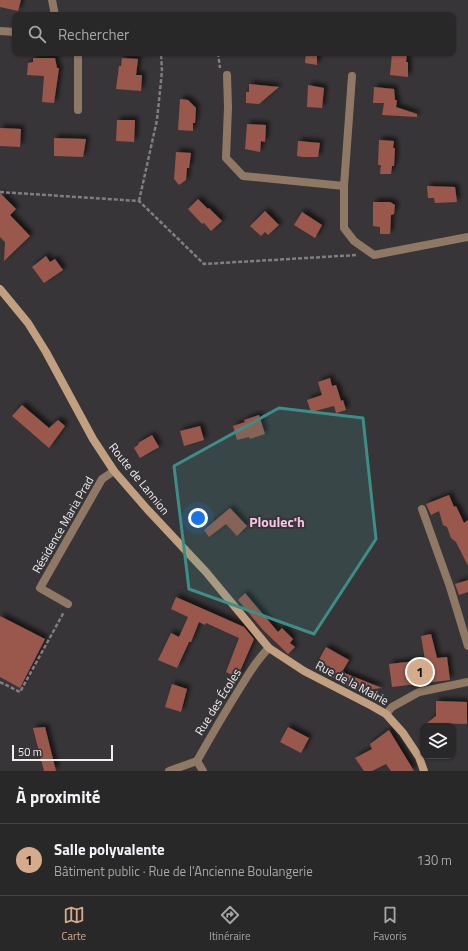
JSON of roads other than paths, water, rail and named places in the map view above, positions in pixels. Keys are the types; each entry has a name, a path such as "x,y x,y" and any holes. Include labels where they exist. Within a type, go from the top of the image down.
{"street":[{"path":"52,0 54,12"},
{"path":"0,31 12,32"},
{"path":"78,56 78,110"},
{"path":"227,74 228,107 226,158 243,176 344,186"},
{"path":"352,76 344,186 344,228 354,241 374,255 468,237"},
{"name":"Route de Lannion","path":"0,289 28,323 46,352 93,439 114,471 206,572 269,648"},
{"name":"Résidence Maria Prad","path":"68,604 40,588 102,479 114,471"},
{"path":"422,509 450,587 468,646"},
{"name":"Rue de la Mairie","path":"269,648 304,671 386,714 403,733 419,757 424,771"},
{"name":"Rue des Écoles","path":"197,761 247,677 263,653 269,648"},
{"path":"386,714 392,707 419,692 468,682"},
{"path":"170,771 197,761 202,771"}],"place":[{"name":"Salle polyvalente","path":"420,672"}],"district":[{"name":"Ploulec'h","path":"277,522"}]}
